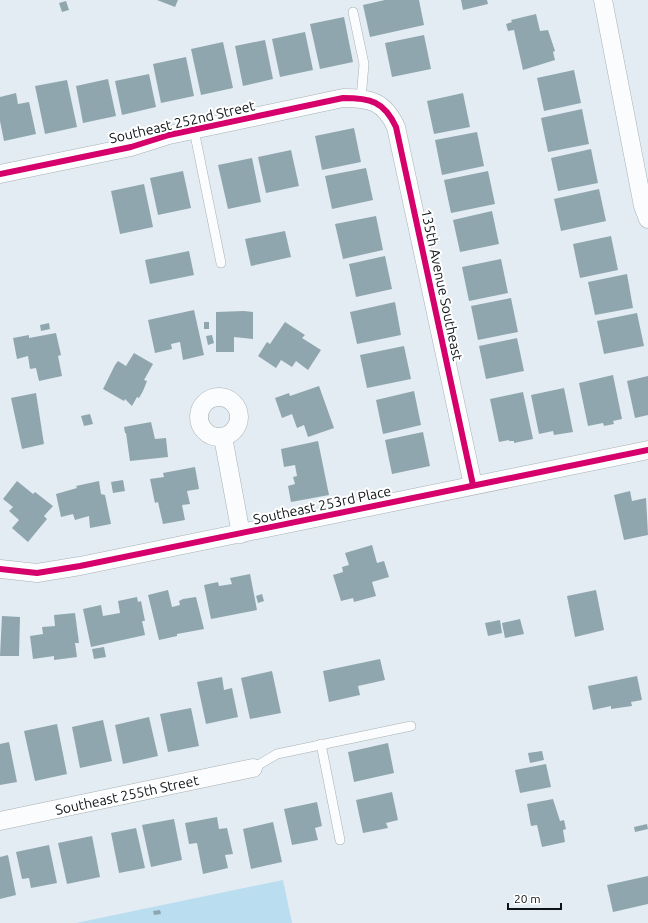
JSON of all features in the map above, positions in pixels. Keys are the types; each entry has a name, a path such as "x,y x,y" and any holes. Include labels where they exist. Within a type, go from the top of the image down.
{"street":[{"path":"603,0 646,210"},
{"name":"Southeast 252nd Street","path":"0,174 131,147 169,135 343,98 366,100"},
{"name":"135th Avenue Southeast","path":"366,100 380,104 389,113 396,127 473,485"},
{"path":"223,437 241,534"},
{"name":"Southeast 253rd Place","path":"0,569 36,573 80,566 648,450"},
{"name":"Southeast 255th Street","path":"0,821 253,768"}],"lane":[{"path":"353,12 364,64 366,100"},
{"path":"194,130 221,263"},
{"path":"253,768 277,754 411,726"},
{"path":"321,744 340,840"}],"shaded area":[{"path":"283,880 292,923 76,923"}],"building":[{"path":"157,0 178,0 175,7"},
{"path":"385,0 419,0 424,25 370,37 363,5"},
{"path":"461,0 487,0 488,4 463,10"},
{"path":"66,1 69,10 62,12 59,3"},
{"path":"536,14 540,31 548,30 555,51 553,52 555,60 523,70 514,30 508,31 506,24 512,22 511,20"},
{"path":"344,17 353,62 320,69 310,24"},
{"path":"305,32 313,70 280,77 272,39"},
{"path":"424,35 431,69 392,77 385,43"},
{"path":"265,40 273,79 243,86 235,46"},
{"path":"223,42 233,88 201,95 191,49"},
{"path":"186,57 194,96 161,103 153,64"},
{"path":"574,70 581,103 544,111 537,78"},
{"path":"149,74 156,107 122,115 115,81"},
{"path":"108,79 116,116 83,123 76,86"},
{"path":"67,80 77,127 45,134 35,86"},
{"path":"16,93 18,104 29,102 36,134 4,141 0,121 0,97"},
{"path":"463,93 470,127 434,134 427,101"},
{"path":"582,109 589,144 548,152 541,118"},
{"path":"354,128 361,162 322,170 315,136"},
{"path":"477,132 484,166 442,175 435,140"},
{"path":"591,149 598,183 558,191 551,158"},
{"path":"291,150 299,186 266,193 258,157"},
{"path":"252,158 261,202 228,209 218,165"},
{"path":"366,168 373,200 332,209 325,176"},
{"path":"183,171 191,208 158,215 150,178"},
{"path":"488,171 495,204 451,213 444,180"},
{"path":"144,184 153,227 120,234 111,191"},
{"path":"599,189 606,221 561,231 554,199"},
{"path":"492,211 499,244 460,252 453,220"},
{"path":"376,216 383,250 343,259 335,224"},
{"path":"285,231 291,257 251,266 245,239"},
{"path":"611,236 618,270 580,278 573,244"},
{"path":"189,251 194,275 150,284 145,260"},
{"path":"385,256 392,289 356,297 349,264"},
{"path":"501,259 508,293 469,301 462,267"},
{"path":"627,274 633,308 595,315 588,282"},
{"path":"511,298 518,332 478,340 471,306"},
{"path":"395,302 401,335 357,344 350,312"},
{"path":"194,310 204,355 183,360 180,342 171,344 172,349 155,353 148,320"},
{"path":"216,312 253,312 253,339 234,337 234,352 216,352"},
{"path":"637,313 644,346 604,354 597,321"},
{"path":"204,322 209,322 209,329 204,329"},
{"path":"285,322 305,335 302,338 321,350 308,370 296,361 292,367 281,360 276,368 258,356 267,342 270,344"},
{"path":"49,323 50,329 41,331 40,325"},
{"path":"56,333 61,355 58,356 62,376 39,381 36,368 30,369 28,356 17,359 13,338 29,335 29,338"},
{"path":"212,335 214,343 208,345 206,336"},
{"path":"517,338 524,371 486,379 479,346"},
{"path":"404,346 411,379 367,388 360,355"},
{"path":"134,353 153,364 144,380 147,381 143,391 139,398 137,397 132,406 125,399 124,401 103,389 118,361 126,366"},
{"path":"613,375 622,419 613,421 614,424 604,426 603,423 588,426 579,383"},
{"path":"648,376 648,415 635,418 627,381"},
{"path":"319,386 334,428 308,437 304,425 297,428 292,414 282,418 275,398 289,393 290,396"},
{"path":"564,388 573,432 554,435 553,431 539,434 531,395"},
{"path":"414,391 421,425 383,434 376,400"},
{"path":"523,392 533,439 514,443 514,441 509,440 499,442 490,399"},
{"path":"36,393 44,444 22,449 11,398"},
{"path":"90,414 93,424 84,426 81,416"},
{"path":"151,422 155,439 166,438 168,457 130,461 124,427"},
{"path":"423,432 430,466 392,474 385,440"},
{"path":"318,441 329,495 291,502 288,486 295,484 293,477 297,476 295,465 284,467 281,449"},
{"path":"195,467 199,489 187,491 190,504 182,505 185,520 163,524 158,502 155,503 150,479 164,477 163,473"},
{"path":"123,480 125,491 113,493 111,482"},
{"path":"17,481 33,494 35,492 53,506 44,516 47,519 28,542 12,528 19,520 9,511 13,507 3,499"},
{"path":"99,481 101,494 105,495 111,524 90,528 89,516 75,520 73,514 61,517 56,494 77,488 76,486"},
{"path":"630,491 632,501 646,498 648,535 624,540 614,495"},
{"path":"372,545 377,563 384,561 389,577 372,582 376,596 354,602 353,598 341,601 333,575 343,572 342,567 349,565 345,553"},
{"path":"250,574 257,610 211,619 204,585 218,582 219,586 232,584 230,578"},
{"path":"168,590 172,607 180,605 179,601 183,599 196,597 204,629 177,634 177,636 159,640 148,595"},
{"path":"596,590 604,630 575,637 567,596"},
{"path":"262,594 264,601 258,603 256,596"},
{"path":"137,597 138,602 141,601 145,621 142,621 145,635 91,647 83,609 101,605 103,616 120,613 118,601"},
{"path":"75,613 79,643 75,643 77,657 54,660 54,656 33,659 30,636 43,634 42,627 55,626 54,615"},
{"path":"2,616 20,617 19,656 0,656"},
{"path":"520,619 524,634 505,638 502,623"},
{"path":"500,620 502,633 488,636 485,623"},
{"path":"104,647 106,657 94,659 92,649"},
{"path":"380,659 385,680 358,686 360,695 329,702 323,671"},
{"path":"272,671 281,713 250,719 241,678"},
{"path":"637,676 642,700 631,702 632,706 611,709 611,706 593,710 588,686"},
{"path":"222,677 224,690 232,688 238,717 206,724 197,682"},
{"path":"191,708 199,746 168,752 160,714"},
{"path":"149,717 158,756 123,764 115,725"},
{"path":"103,720 112,761 80,768 72,727"},
{"path":"57,724 67,774 35,781 24,731"},
{"path":"9,742 17,782 0,785 0,744"},
{"path":"388,743 394,773 354,782 348,752"},
{"path":"542,751 544,760 530,763 528,753"},
{"path":"546,764 551,787 520,793 515,770"},
{"path":"392,792 398,820 386,823 388,828 363,833 356,800"},
{"path":"553,799 560,821 564,820 566,829 563,830 565,842 542,847 537,825 531,826 527,804"},
{"path":"317,802 322,826 315,828 318,840 292,845 284,809"},
{"path":"217,817 219,829 227,828 233,854 225,855 228,868 203,874 197,843 189,844 185,823"},
{"path":"174,819 182,860 151,867 142,825"},
{"path":"273,822 282,862 251,869 243,829"},
{"path":"647,824 648,829 635,832 634,827"},
{"path":"136,828 145,868 119,873 111,833"},
{"path":"92,836 100,877 67,884 58,843"},
{"path":"49,845 57,883 31,888 29,878 22,879 16,852"},
{"path":"8,855 16,895 0,899 0,857"},
{"path":"648,876 648,904 613,912 607,885"},
{"path":"160,910 161,914 154,915 153,911"}],"cycle path":[{"path":"0,174 131,147 169,135 343,98 368,100 381,106 396,127 473,485"},
{"path":"0,569 37,573 80,566 648,450"}]}
